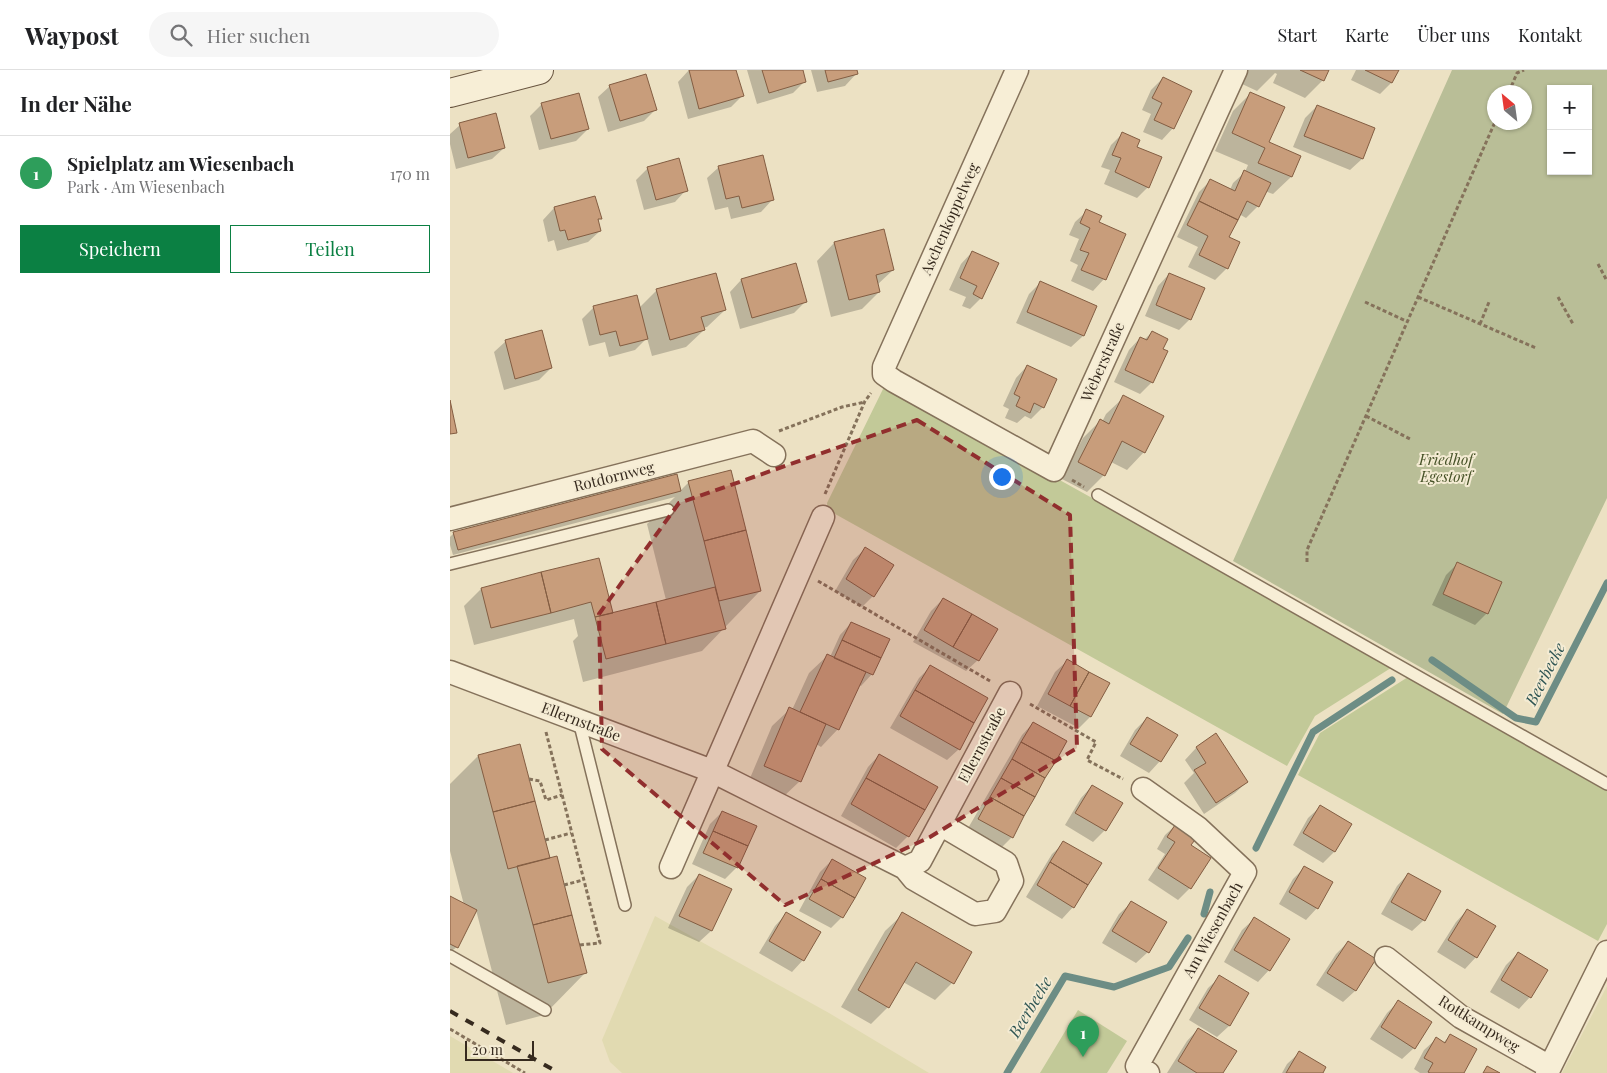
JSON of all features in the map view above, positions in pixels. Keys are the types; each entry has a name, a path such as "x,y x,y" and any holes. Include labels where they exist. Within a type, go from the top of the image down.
{"main road":[{"path":"450,92 539,70"}],"street":[{"name":"Aschenkoppelweg","path":"884,371 1017,70"},
{"name":"Weberstraße","path":"1054,470 1236,70"},
{"path":"884,371 894,381 1054,470"},
{"path":"753,441 774,455"},
{"name":"Rotdornweg","path":"450,519 753,441"},
{"path":"671,867 823,517"},
{"name":"Ellernstraße","path":"450,672 712,771 905,868 914,879 975,914 995,911 1012,881 1006,863 940,824"},
{"name":"Ellernstraße","path":"905,868 920,861 1010,693"},
{"name":"Am Wiesenbach","path":"1143,790 1198,828 1245,872 1137,1066 1148,1073"},
{"name":"Rottkampweg","path":"1386,958 1461,1017 1548,1070 1607,952"}],"lane":[{"path":"1098,495 1607,784"},
{"path":"450,564 668,510"},
{"path":"579,721 625,905"},
{"path":"450,956 545,1010"}],"path":[{"path":"1512,85 1517,73 1524,70"},
{"path":"1307,562 1308,550 1491,130"},
{"path":"1598,264 1607,281"},
{"path":"1418,297 1536,348"},
{"path":"1558,298 1573,324"},
{"path":"1365,302 1408,322"},
{"path":"1480,324 1489,302"},
{"path":"823,517 823,499 865,402 884,371"},
{"path":"753,441 842,407 865,402"},
{"path":"1366,416 1410,439"},
{"path":"1054,470 1098,495"},
{"path":"800,571 1096,742 1087,760 1143,790"},
{"path":"540,707 600,942 580,945"},
{"path":"529,779 540,781 546,800 562,794"},
{"path":"545,840 571,833"},
{"path":"564,885 583,880"},
{"path":"450,1029 524,1073"}],"highlighted area":[{"path":"917,420 1070,515 1077,748 930,837 785,905 602,749 599,614 679,503"}],"shaded area":[{"path":"655,916 829,1013 929,1073 622,1073 610,1062 602,1040"},
{"path":"1607,986 1607,1073 1562,1073"},
{"path":"450,1036 513,1073 450,1073"}],"green space":[{"name":"Friedhof Egestorf","path":"1452,70 1607,70 1607,498 1503,714 1233,561"},
{"path":"889,385 1394,666 1315,716 1287,766 828,510 827,503 884,387"},
{"path":"1408,677 1607,789 1607,924 1598,941 1298,775 1320,733"},
{"path":"1078,1010 1127,1041 1107,1073 1040,1073"}],"building":[{"path":"689,70 736,70 744,96 699,109"},
{"path":"762,70 803,70 806,82 769,93"},
{"path":"825,70 857,70 858,74 828,82"},
{"path":"1300,70 1329,70 1324,81"},
{"path":"1365,70 1399,70 1392,83"},
{"path":"646,74 657,110 620,121 609,85"},
{"path":"1163,77 1192,91 1174,129 1154,120 1162,103 1152,98"},
{"path":"1250,92 1285,107 1269,142 1301,156 1292,177 1258,163 1265,148 1232,133"},
{"path":"579,93 589,129 551,139 541,103"},
{"path":"1317,105 1375,128 1363,159 1304,136"},
{"path":"496,113 505,148 468,158 459,123"},
{"path":"1122,132 1140,140 1137,147 1162,157 1149,188 1115,172 1121,158 1112,155"},
{"path":"763,155 774,200 742,208 739,196 726,199 718,166"},
{"path":"679,158 688,191 656,200 647,167"},
{"path":"1244,170 1271,183 1259,207 1247,201 1238,220 1199,201 1210,179 1235,191"},
{"path":"595,196 602,219 598,219 601,231 568,240 565,230 560,231 554,207"},
{"path":"1199,201 1238,220 1229,237 1240,242 1228,269 1199,255 1208,236 1187,225"},
{"path":"1086,209 1102,216 1099,222 1126,234 1106,280 1081,270 1089,253 1080,250 1090,228 1080,223"},
{"path":"884,229 894,270 876,275 880,292 849,300 834,242"},
{"path":"972,251 999,263 982,299 973,294 977,286 960,278"},
{"path":"796,263 807,302 752,318 741,279"},
{"path":"716,273 726,310 701,317 705,330 670,340 656,289"},
{"path":"1169,273 1205,288 1191,320 1156,305"},
{"path":"1040,281 1097,306 1084,336 1027,312"},
{"path":"637,295 648,339 620,346 616,331 600,335 593,306"},
{"path":"542,330 552,368 515,379 505,340"},
{"path":"1152,331 1168,339 1163,349 1168,351 1153,383 1125,370 1140,337 1147,340"},
{"path":"1027,365 1057,379 1044,408 1034,403 1030,413 1016,406 1020,397 1014,394"},
{"path":"1123,395 1164,416 1145,453 1122,441 1105,476 1078,462 1100,419 1109,424"},
{"path":"450,400 457,433 450,434"},
{"path":"731,470 746,530 704,541 688,481"},
{"path":"677,474 681,491 458,550 453,532"},
{"path":"746,530 761,591 719,601 704,541"},
{"path":"865,547 894,565 874,597 846,579"},
{"path":"599,558 613,613 595,617 591,602 551,613 541,572"},
{"path":"1457,562 1502,582 1488,614 1443,594"},
{"path":"541,572 551,613 491,628 481,588"},
{"path":"715,587 726,629 666,644 656,602"},
{"path":"943,598 972,614 953,647 924,630"},
{"path":"656,602 666,644 606,659 595,617"},
{"path":"972,614 998,629 979,661 953,647"},
{"path":"851,622 890,639 881,658 842,640"},
{"path":"842,640 881,658 873,675 834,658"},
{"path":"827,654 866,672 839,730 800,712"},
{"path":"1067,659 1089,672 1070,706 1048,694"},
{"path":"930,665 988,698 974,723 915,690"},
{"path":"1089,672 1110,683 1091,717 1070,706"},
{"path":"915,690 974,723 960,750 900,716"},
{"path":"789,707 826,724 801,782 764,766"},
{"path":"1147,717 1178,735 1161,762 1130,744"},
{"path":"1033,722 1067,741 1056,761 1021,742"},
{"path":"1216,733 1248,782 1216,803 1194,770 1206,763 1196,747"},
{"path":"1021,742 1056,761 1045,778 1012,759"},
{"path":"520,744 535,801 493,812 478,755"},
{"path":"879,754 938,787 925,810 866,778"},
{"path":"1012,759 1045,778 1035,797 1001,778"},
{"path":"866,778 925,810 909,837 851,804"},
{"path":"1001,778 1035,797 1024,816 990,797"},
{"path":"1092,785 1123,803 1106,831 1075,813"},
{"path":"990,797 1024,816 1013,838 978,819"},
{"path":"535,801 550,858 508,869 493,812"},
{"path":"1320,805 1352,824 1335,852 1303,833"},
{"path":"722,811 757,826 748,846 713,831"},
{"path":"1177,822 1198,836 1191,845 1211,858 1191,889 1158,868 1175,842 1167,837"},
{"path":"713,831 748,846 738,868 703,853"},
{"path":"1063,841 1102,863 1088,885 1050,862"},
{"path":"557,856 572,915 533,925 517,866"},
{"path":"832,859 866,878 855,898 821,879"},
{"path":"1050,862 1088,885 1074,908 1037,885"},
{"path":"1304,866 1333,882 1318,909 1289,892"},
{"path":"1408,873 1441,891 1425,921 1391,902"},
{"path":"699,874 732,889 712,931 679,916"},
{"path":"821,879 855,898 843,918 809,899"},
{"path":"450,896 477,910 458,948 450,944"},
{"path":"1131,901 1167,922 1149,953 1112,931"},
{"path":"1467,909 1496,926 1477,958 1448,940"},
{"path":"786,912 821,932 804,961 769,941"},
{"path":"902,912 972,952 954,984 916,962 889,1008 858,990"},
{"path":"572,915 587,973 548,983 533,925"},
{"path":"1254,917 1290,939 1270,971 1234,950"},
{"path":"1348,941 1376,959 1356,991 1327,973"},
{"path":"1518,952 1548,970 1531,998 1501,980"},
{"path":"1219,975 1249,993 1230,1026 1199,1008"},
{"path":"1398,1000 1432,1022 1415,1049 1381,1027"},
{"path":"1198,1028 1237,1051 1223,1073 1197,1073 1178,1061"},
{"path":"1450,1034 1477,1049 1464,1073 1428,1072 1433,1063 1424,1058 1436,1037 1445,1043"},
{"path":"1299,1051 1326,1067 1323,1073 1286,1073"},
{"path":"1487,1066 1500,1073 1483,1073"}],"waterway":[{"name":"Beerbeeke","path":"1432,660 1516,718 1536,722 1607,583"},
{"name":"Beerbeeke","path":"1256,848 1313,732 1392,680"},
{"name":"Beerbeeke","path":"1204,914 1210,892"},
{"name":"Beerbeeke","path":"1007,1073 1065,976 1114,987 1169,967 1188,938"}],"railway":[{"path":"450,1011 559,1073"}],"place":[{"name":"Spielplatz am Wiesenbach","path":"1083,1057"}]}
